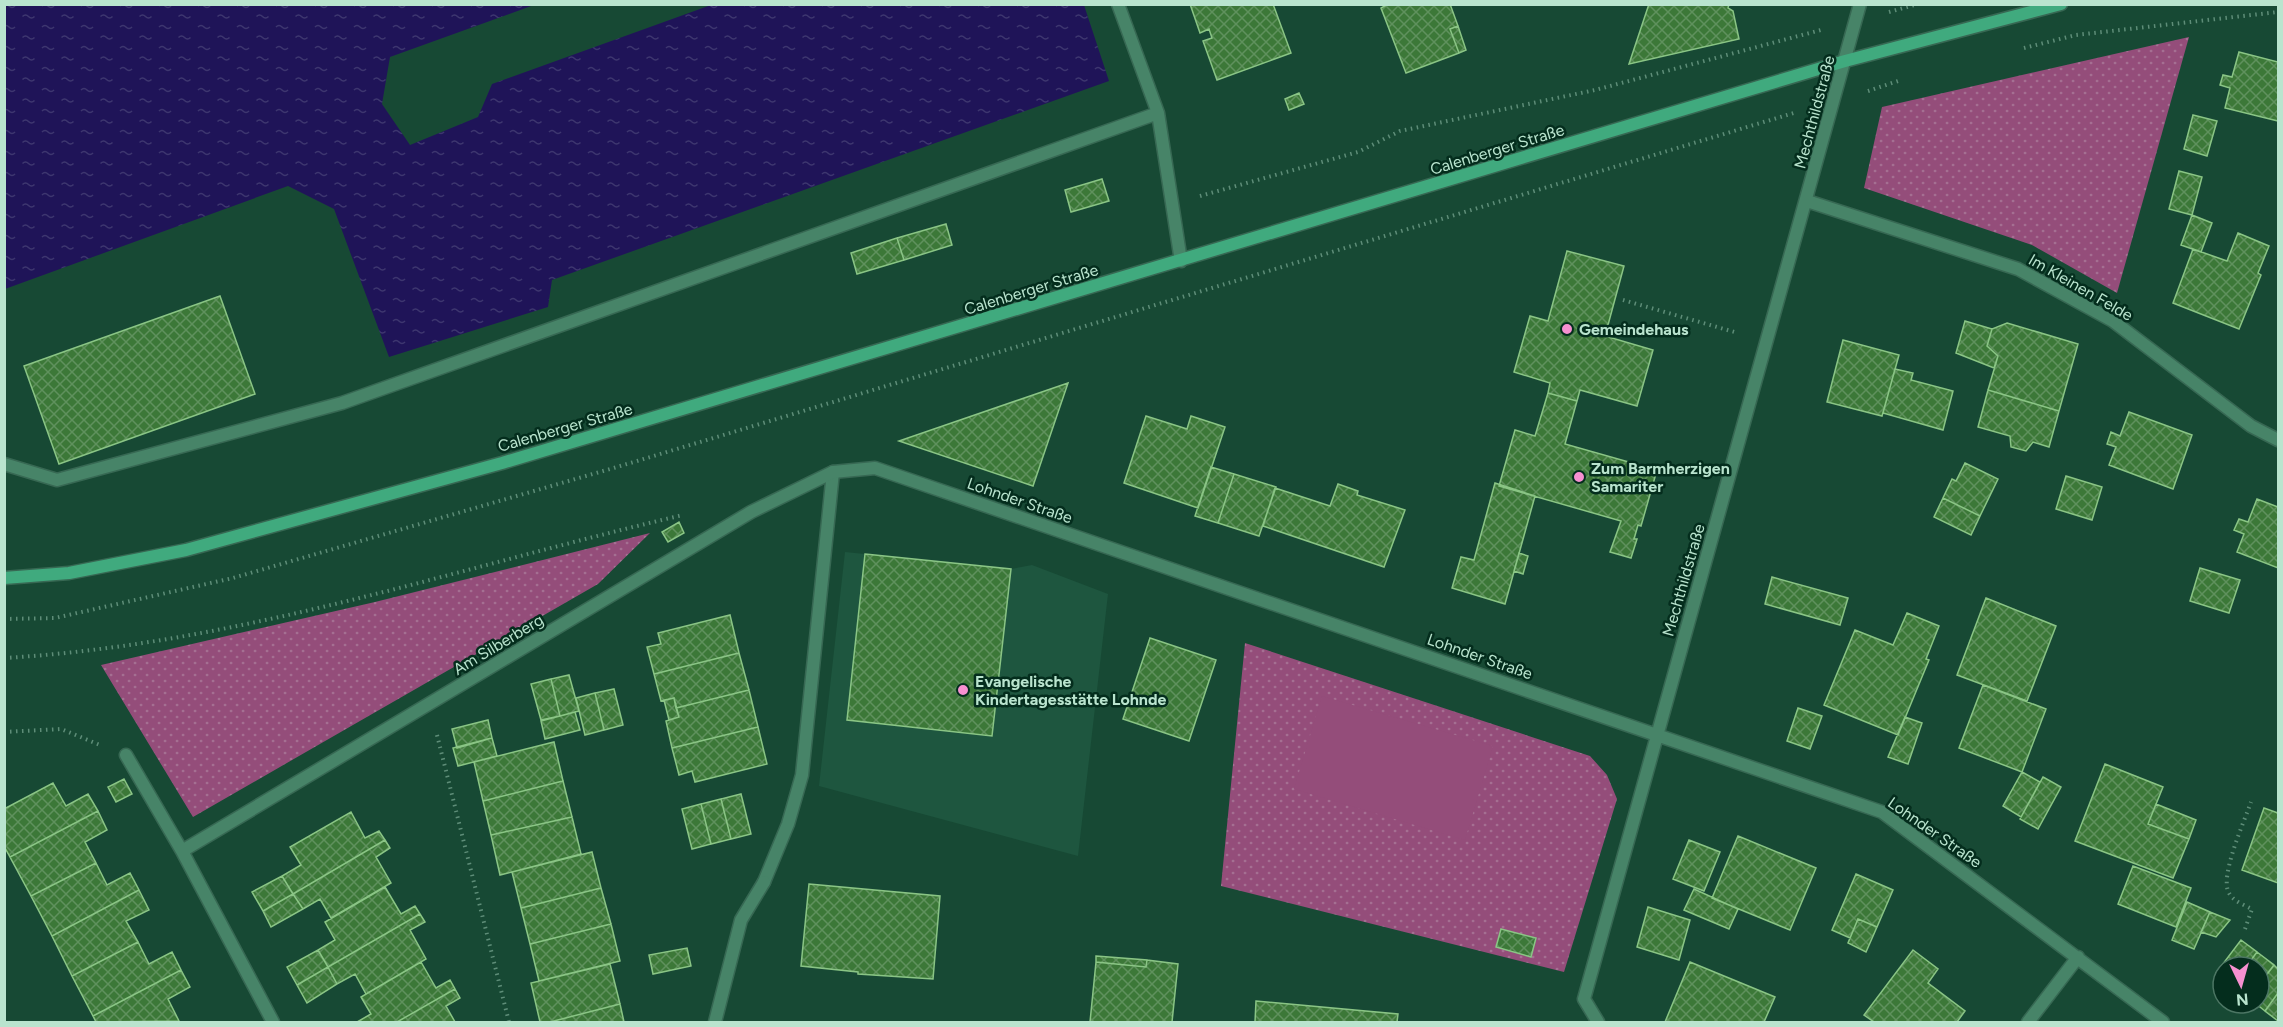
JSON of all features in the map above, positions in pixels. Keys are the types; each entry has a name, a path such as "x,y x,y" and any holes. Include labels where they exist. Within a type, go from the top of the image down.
{"street":[{"path":"1118,4 1158,113 1181,261"},
{"name":"Mechthildstraße","path":"1598,1023 1584,999 1860,4"},
{"name":"Calenberger Straße","path":"4,578 69,573 186,550 514,459 1845,62 2061,4"},
{"path":"4,464 57,480 342,403 1158,113"},
{"name":"Im Kleinen Felde","path":"1807,201 2018,269 2113,321 2251,426 2278,440"},
{"name":"Lohnder Straße","path":"833,472 875,468 1882,812 2163,1023"},
{"path":"715,1023 741,920 764,882 788,824 802,775 833,472"},
{"name":"Am Silberberg","path":"182,851 751,512 833,472"},
{"path":"126,755 182,851 273,1023"},
{"path":"2028,1023 2078,957"}],"path":[{"path":"1171,205 1358,152 1400,131 1595,90 1918,4"},
{"path":"2020,49 2076,35 2278,12"},
{"path":"4,619 55,618 233,578 617,466 1909,78"},
{"path":"1623,300 1768,341"},
{"path":"4,658 64,655 196,636 372,597 686,514"},
{"path":"429,704 508,1023"},
{"path":"4,732 61,729 126,755"},
{"path":"2245,929 2252,909 2234,899 2228,892 2226,884 2227,873 2251,802"}],"shaded area":[{"path":"2189,37 2117,293 2032,245 1864,188 1882,107"},
{"path":"650,533 598,584 193,817 101,665 375,602"},
{"name":"Evangelische Kindertagesstätte Lohnde","path":"845,552 1011,569 1032,565 1108,594 1078,856 819,786"},
{"path":"1245,643 1590,756 1607,775 1617,799 1564,972 1221,886"},
{"path":"1322,696 1493,746 1465,840 1294,789"}],"water":[{"path":"5,4 534,5 390,57 382,104 410,145 478,117 492,84 711,5 1084,5 1109,81 552,280 548,307 389,357 334,209 288,186 5,289"}],"building":[{"path":"1190,4 1273,4 1291,53 1217,80 1203,41 1212,38 1209,29 1200,33"},
{"path":"1388,4 1450,4 1458,26 1450,29 1459,53 1406,73 1381,8"},
{"path":"1649,4 1729,4 1728,8 1733,11 1739,39 1629,64"},
{"path":"1458,26 1466,50 1459,53 1450,29"},
{"path":"2239,52 2278,62 2278,121 2225,108 2230,88 2220,85 2223,75 2232,77"},
{"path":"1299,93 1304,104 1289,110 1285,99"},
{"path":"2193,115 2217,121 2207,156 2184,149"},
{"path":"2179,171 2202,177 2192,215 2169,209"},
{"path":"1102,179 1109,201 1071,212 1065,190"},
{"path":"2192,215 2212,223 2201,252 2181,245"},
{"path":"946,224 952,245 904,260 897,238"},
{"path":"2238,233 2269,246 2258,273 2261,275 2239,329 2173,303 2193,249 2227,261"},
{"path":"897,238 904,260 857,274 851,253"},
{"name":"Gemeindehaus","path":"1567,251 1624,266 1605,336 1653,350 1637,406 1580,390 1577,401 1548,393 1550,383 1514,372 1530,316 1548,321"},
{"path":"220,296 255,394 59,464 24,366"},
{"path":"1965,321 1992,329 1987,346 1998,356 1994,368 1956,353"},
{"path":"2007,323 2078,344 2059,411 1988,390 1998,356 1987,346 1992,329"},
{"path":"1843,340 1899,355 1882,416 1827,402"},
{"path":"1895,369 1913,373 1911,380 1953,391 1943,430 1883,413"},
{"path":"1068,383 1033,486 899,441"},
{"path":"1988,390 2059,411 2049,447 2033,442 2026,451 2011,447 2010,436 1978,427"},
{"name":"Zum Barmherzigen Samariter","path":"1548,393 1577,401 1565,444 1657,470 1641,526 1638,525 1634,539 1637,539 1631,558 1610,552 1621,521 1499,486 1515,430 1535,436"},
{"path":"2129,412 2192,435 2173,489 2109,465 2116,447 2107,444 2111,432 2120,436"},
{"path":"1146,416 1187,429 1191,416 1225,427 1198,508 1124,483"},
{"path":"1965,463 1998,479 1980,516 1943,498 1952,479 1956,481"},
{"path":"1211,467 1234,474 1218,523 1195,516"},
{"path":"1234,474 1276,487 1259,536 1218,523"},
{"path":"2066,476 2102,487 2092,520 2056,509"},
{"path":"1495,483 1535,496 1505,604 1452,588 1461,557 1474,560"},
{"path":"1338,484 1358,491 1357,495 1405,510 1384,567 1263,526 1275,488 1330,506"},
{"path":"1943,498 1980,516 1971,535 1934,517"},
{"path":"2257,499 2278,507 2278,568 2237,552 2244,534 2234,530 2239,519 2248,522"},
{"path":"679,522 684,533 668,542 662,532"},
{"path":"1519,553 1528,556 1523,574 1514,571"},
{"path":"865,554 1011,569 992,736 847,720"},
{"path":"2200,568 2240,580 2229,613 2190,601"},
{"path":"1772,577 1848,598 1840,625 1765,604"},
{"path":"1986,598 2056,626 2027,701 1957,675"},
{"path":"1907,613 1939,626 1926,659 1929,660 1898,735 1824,705 1855,630 1893,645"},
{"path":"730,615 739,653 654,674 647,647 661,644 658,633"},
{"path":"1150,638 1216,660 1189,741 1123,719"},
{"path":"739,653 749,690 676,708 674,698 661,701 654,674"},
{"path":"569,675 579,711 560,716 551,679"},
{"path":"551,679 560,716 541,720 531,684"},
{"path":"1983,685 2046,709 2022,772 1959,748"},
{"path":"614,689 623,725 604,730 595,693"},
{"path":"749,690 758,727 672,748 666,721 679,717 676,708"},
{"path":"595,693 604,730 585,735 576,698"},
{"path":"674,698 679,717 669,720 664,700"},
{"path":"1798,708 1822,716 1810,749 1787,741"},
{"path":"575,712 580,730 545,739 541,721"},
{"path":"1905,717 1922,723 1908,764 1888,757"},
{"path":"488,720 492,738 457,748 452,729"},
{"path":"758,727 767,764 695,782 692,771 679,775 672,748"},
{"path":"492,738 497,756 458,766 453,748"},
{"path":"554,742 563,781 483,801 474,762"},
{"path":"2105,764 2163,787 2148,824 2189,839 2173,878 2075,841"},
{"path":"2022,772 2040,782 2021,817 2003,806"},
{"path":"2043,777 2061,787 2038,829 2020,819"},
{"path":"124,779 132,794 116,802 108,787"},
{"path":"563,781 572,817 491,835 483,801"},
{"path":"53,783 66,806 88,794 98,811 10,857 4,846 4,809"},
{"path":"741,794 751,834 731,839 721,799"},
{"path":"721,799 731,839 711,844 701,804"},
{"path":"701,804 711,844 692,849 682,809"},
{"path":"2156,804 2196,820 2189,839 2148,824"},
{"path":"2264,808 2278,813 2278,883 2242,870"},
{"path":"98,811 107,830 85,842 96,863 31,896 10,857"},
{"path":"351,812 365,838 379,831 385,840 293,894 282,876 301,865 290,847"},
{"path":"572,817 581,854 500,875 491,835"},
{"path":"1738,836 1816,868 1790,930 1712,898"},
{"path":"385,840 390,848 376,857 391,883 331,918 320,899 303,909 293,894"},
{"path":"1689,840 1720,852 1704,891 1673,879"},
{"path":"592,852 601,888 521,908 512,872"},
{"path":"96,863 107,885 130,873 139,890 52,936 31,896"},
{"path":"2133,866 2191,888 2176,927 2118,904"},
{"path":"1856,874 1893,890 1877,927 1858,919 1850,938 1832,930"},
{"path":"282,876 293,894 263,911 252,892"},
{"path":"809,884 940,896 933,979 858,974 858,972 801,966"},
{"path":"385,887 401,914 415,906 420,914 328,967 318,950 335,940 325,922"},
{"path":"601,888 611,924 530,944 521,908"},
{"path":"1694,889 1738,909 1729,929 1684,910"},
{"path":"139,890 149,910 126,921 138,942 72,976 52,936"},
{"path":"293,894 303,909 271,927 263,911"},
{"path":"2187,902 2210,912 2194,949 2172,940"},
{"path":"1648,907 1690,920 1679,960 1637,947"},
{"path":"2210,912 2230,920 2216,937 2201,932"},
{"path":"420,914 425,922 410,930 426,959 366,994 355,974 337,984 328,967"},
{"path":"1858,919 1877,927 1866,952 1848,943"},
{"path":"611,924 620,961 539,981 530,944"},
{"path":"1501,929 1536,938 1531,957 1496,947"},
{"path":"2241,940 2257,952 2255,955 2230,955"},
{"path":"138,942 149,964 172,952 181,970 93,1016 72,976"},
{"path":"687,948 691,966 653,974 649,955"},
{"path":"318,950 328,967 297,985 287,967"},
{"path":"1913,950 1938,969 1928,983 1965,1011 1957,1022 1874,1022 1864,1015"},
{"path":"1096,956 1147,960 1146,967 1096,962"},
{"path":"1147,960 1178,964 1172,1022 1090,1022 1096,962 1146,967"},
{"path":"421,962 436,988 450,980 455,989 397,1022 357,1022 371,1014 361,997"},
{"path":"1690,962 1775,997 1764,1022 1665,1022"},
{"path":"610,964 620,1004 550,1022 540,1022 531,983"},
{"path":"2274,965 2278,969 2278,993 2271,1003 2271,969"},
{"path":"328,967 337,984 307,1003 297,985"},
{"path":"181,970 190,987 168,999 179,1021 96,1022 93,1016"},
{"path":"455,989 460,998 446,1006 455,1022 397,1022"},
{"path":"2278,993 2278,1021 2270,1015 2271,1003"},
{"path":"1256,1001 1398,1014 1397,1022 1255,1022"},
{"path":"620,1004 624,1022 550,1022"}],"place":[{"name":"Gemeindehaus","path":"1567,329"},
{"name":"Zum Barmherzigen Samariter","path":"1579,477"},
{"name":"Evangelische Kindertagesstätte Lohnde","path":"963,690"}]}
